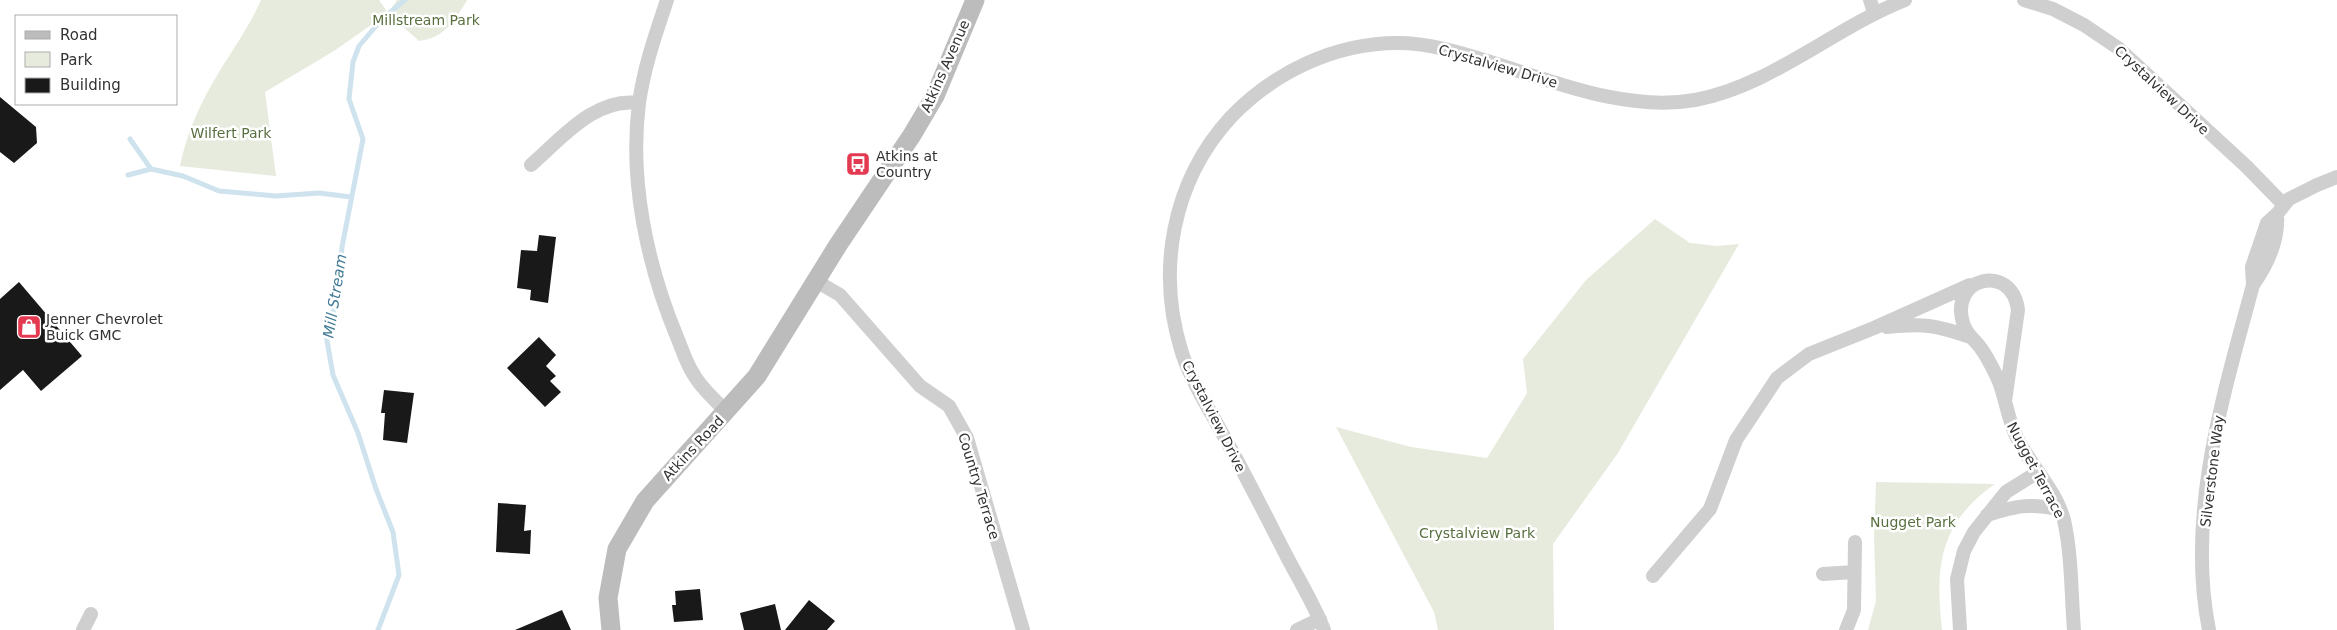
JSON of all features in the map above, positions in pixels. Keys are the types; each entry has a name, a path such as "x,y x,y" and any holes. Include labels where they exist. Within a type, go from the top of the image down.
{"street":[{"path":"668,0 655,35 639,103 638,172 641,214 652,263 666,310 694,375 727,412"},
{"name":"Atkins Avenue","path":"816,281 935,96 974,0"},
{"name":"Crystalview Drive","path":"1322,624 1199,389 1183,356 1173,321 1169,282 1170,250 1179,205 1193,171 1216,133 1246,102 1272,81 1307,62 1348,48 1398,43 1449,49 1594,93 1645,103 1694,100 1745,86 1872,6 1905,0"},
{"name":"Crystalview Drive","path":"2024,0 2053,9 2084,25 2118,48 2247,167 2280,209"},
{"path":"531,165 576,125 601,107 624,101 639,103"},
{"name":"Silverstone Way","path":"2209,630 2204,592 2203,557 2208,478 2220,408 2253,286 2252,267 2267,223 2280,209 2317,185 2337,177"},
{"name":"Nugget Terrace","path":"2006,401 2018,310 2016,298 2010,288 2000,282 1987,280 1973,284 1964,295 1960,307 1963,324 1970,337 1980,346 1990,363 2006,401 2008,415 2017,438 2048,487 2063,518 2068,545 2074,630"},
{"name":"Atkins Road","path":"611,630 608,598 618,549 645,501 758,376 816,281"},
{"name":"Country Terrace","path":"816,281 840,295 920,386 949,406 967,438 1023,630"},
{"path":"1654,576 1710,509 1736,440 1777,378 1809,354 1874,328 1973,284"},
{"path":"1874,328 1918,324 1941,326 1970,337"},
{"path":"1960,630 1957,579 1964,551 1974,532 2006,492 2038,472"},
{"path":"1987,515 2010,508 2034,504 2058,509"},
{"path":"1846,630 1854,610 1855,542"},
{"path":"1823,574 1854,572"},
{"path":"83,630 91,614"},
{"path":"1297,630 1322,624"}],"green space":[{"name":"Wilfert Park","path":"261,0 379,0 388,13 334,51 265,92 276,176 180,166 189,134 202,104"},
{"name":"Millstream Park","path":"397,0 467,0 448,27 435,36 419,41 388,13"},
{"name":"Crystalview Park","path":"1655,219 1690,243 1717,246 1739,244 1618,453 1553,544 1554,630 1438,630 1434,612 1336,427 1411,447 1487,458 1527,393 1523,359 1586,280"},
{"name":"Nugget Park","path":"1876,482 1995,484 1976,499 1962,514 1945,548 1939,586 1942,630 1868,630 1876,601 1874,538"}],"building":[{"path":"0,97 36,127 37,143 14,163 0,152"},
{"path":"539,235 556,237 548,303 530,300 531,290 517,288 521,250 537,251"},
{"name":"Jenner Chevrolet Buick GMC","path":"19,282 82,356 41,391 23,370 0,390 0,299"},
{"path":"539,337 556,355 546,366 556,376 550,381 561,392 545,407 507,368"},
{"path":"384,390 414,393 407,443 383,440 385,413 381,413"},
{"path":"498,503 526,505 524,531 531,530 530,554 496,552"},
{"path":"700,589 703,620 674,622 672,605 676,605 675,591"},
{"path":"809,600 835,621 827,630 785,630"},
{"path":"775,604 781,630 744,630 740,613"},
{"path":"562,610 571,630 515,630"}],"waterway":[{"name":"Mill Stream","path":"378,630 399,575 393,532 376,489 358,433 333,375 326,335 337,299 342,247 363,139 349,99 353,62 359,46 382,19 405,0"},
{"path":"130,139 151,169 183,176 219,191 276,196 319,193 351,197"},
{"path":"128,175 151,169"}],"place":[{"name":"Atkins at Country","path":"858,164"},
{"name":"Jenner Chevrolet Buick GMC","path":"29,327"}]}
